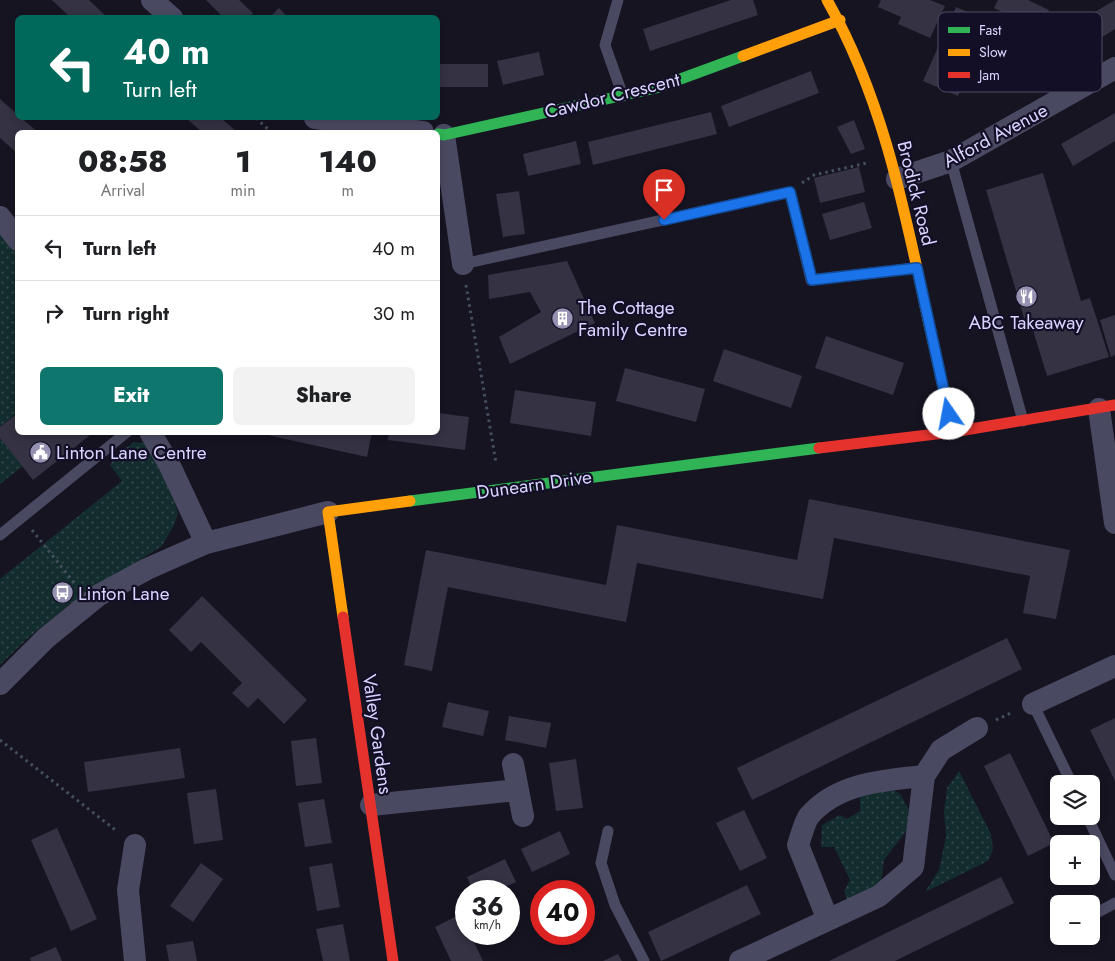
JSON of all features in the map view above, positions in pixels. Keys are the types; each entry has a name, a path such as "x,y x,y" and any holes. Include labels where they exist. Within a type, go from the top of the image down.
{"street":[{"path":"152,0 169,15"},
{"name":"Brodick Road","path":"827,0 840,20 874,100 891,157 953,432"},
{"name":"Cawdor Crescent","path":"440,133 656,88 840,20"},
{"name":"Alford Avenue","path":"1102,75 1115,68"},
{"name":"Alford Avenue","path":"897,178 951,161 1073,92"},
{"name":"Cawdor Crescent","path":"330,120 405,130"},
{"path":"440,157 463,264"},
{"path":"0,217 15,236"},
{"path":"1107,407 1115,523"},
{"name":"Dunearn Drive","path":"0,684 46,638 99,595 147,569 206,543 328,512 629,471 953,432 1107,407"},
{"path":"152,435 170,464 206,543"},
{"name":"Valley Gardens","path":"328,512 393,961"},
{"path":"1034,704 1115,666"},
{"path":"740,961 879,896 913,867 924,776 941,750 977,728"},
{"path":"513,764 522,816"},
{"path":"828,920 798,845 808,817 837,794 882,780 924,776"},
{"path":"371,805 517,790"},
{"path":"135,845 128,890 135,961"}],"lane":[{"path":"618,0 605,45 624,96"},
{"path":"951,161 1023,421"},
{"path":"463,264 790,192 812,280 917,268"},
{"path":"0,535 123,435"},
{"path":"1034,704 1068,775"},
{"path":"1091,825 1115,875"},
{"path":"608,831 601,863 615,905 644,961"},
{"path":"1100,911 1115,903"}],"path":[{"path":"258,120 269,130"},
{"path":"790,192 814,175 891,157"},
{"path":"463,264 501,488"},
{"path":"22,518 90,603"},
{"path":"977,728 1034,704"},
{"path":"0,740 135,845"}],"green space":[{"path":"0,226 15,244 15,415 0,427"},
{"path":"0,438 23,466 0,484"},
{"path":"134,442 145,443 171,490 178,513 174,525 162,546 70,604 27,639 0,665 0,579 122,481 110,465 115,456"},
{"path":"959,771 991,834 993,849 988,861 925,892 939,870 946,836 944,812 947,788"},
{"path":"885,783 901,795 914,821 884,860 880,889 848,902 844,891 850,880 834,847 821,847 822,825 840,815 847,819 860,811 860,794"}],"building":[{"path":"52,0 89,0 105,15 68,15"},
{"path":"206,0 239,0 253,13 251,15 221,15"},
{"path":"731,0 753,0 758,15 650,51 643,29"},
{"path":"881,0 930,0 945,6 942,12 938,12 938,21 930,38 898,24 901,17 878,7"},
{"path":"998,0 1028,0 1049,10 1048,12 1002,12 994,8"},
{"path":"1115,0 1115,29 1102,37 1102,12 1095,12"},
{"path":"956,7 968,12 954,12"},
{"path":"279,8 286,15 272,15"},
{"path":"938,47 938,87 923,81"},
{"path":"539,52 544,75 503,85 497,61"},
{"path":"440,64 488,64 488,87 440,87"},
{"path":"811,71 819,93 729,127 721,106"},
{"path":"949,92 960,92 958,96"},
{"path":"0,99 15,112 15,120 23,120 36,130 15,130 15,151 0,138"},
{"path":"711,112 717,134 593,165 588,142"},
{"path":"1115,113 1115,141 1073,166 1061,144"},
{"path":"188,120 223,120 235,130 200,130"},
{"path":"854,120 865,149 851,154 837,127"},
{"path":"576,141 581,164 528,176 523,154"},
{"path":"859,167 865,192 820,203 814,178"},
{"path":"1043,173 1081,301 1090,298 1109,357 1047,376 1029,317 1024,318 986,190"},
{"path":"519,191 525,234 503,237 496,194"},
{"path":"864,202 872,228 830,240 822,214"},
{"name":"The Cottage Family Centre","path":"567,261 595,323 510,364 499,337 541,312 530,292 489,299 488,275"},
{"path":"1115,315 1115,355 1111,357 1100,320"},
{"path":"826,336 904,363 893,395 815,368"},
{"path":"724,349 802,376 791,408 713,381"},
{"path":"625,368 705,389 696,422 616,401"},
{"path":"515,390 596,402 591,436 510,423"},
{"path":"440,413 469,417 465,450 388,440 389,435 440,435"},
{"name":"Linton Lane Centre","path":"15,415 15,435 89,436 33,480 0,438 0,427"},
{"path":"268,435 371,435 367,457"},
{"path":"809,499 1070,550 1056,619 1023,613 1030,576 834,538 823,599 637,563 626,622 448,587 432,671 404,665 426,550 606,585 617,525 797,560"},
{"path":"202,596 307,700 284,724 258,698 248,708 232,693 242,683 201,642 191,652 169,630"},
{"path":"1007,638 1022,669 752,800 737,768"},
{"path":"448,702 489,711 483,736 442,727"},
{"path":"509,716 551,723 546,748 505,740"},
{"path":"1115,718 1115,781 1090,730"},
{"path":"316,738 322,783 296,786 291,741"},
{"path":"180,748 185,778 88,792 84,762"},
{"path":"1010,753 1050,835 1050,845 1028,856 984,766"},
{"path":"576,759 583,808 556,811 549,763"},
{"path":"216,789 223,840 194,844 187,793"},
{"path":"324,799 332,843 305,847 298,803"},
{"path":"744,810 767,858 740,871 716,823"},
{"path":"57,828 97,919 71,931 31,840"},
{"path":"560,831 570,854 532,872 521,849"},
{"path":"505,859 515,880 468,880 467,877"},
{"path":"201,863 223,879 193,922 170,906"},
{"path":"332,863 340,907 317,911 309,867"},
{"path":"1001,877 1014,903 895,961 829,961"},
{"path":"747,885 761,914 661,961 648,932"},
{"path":"455,917 455,945 475,945 483,961 451,961 435,927"},
{"path":"343,924 350,961 323,961 316,929"},
{"path":"193,941 197,961 169,961 166,945"},
{"path":"56,947 62,961 31,961 30,958"},
{"path":"618,954 622,961 603,961"}],"traffic: fast":[{"path":"440,134 656,88 743,56"},
{"path":"929,324 953,432"},
{"path":"410,501 819,448"}],"traffic: slow":[{"path":"827,0 847,38 864,77 878,117 901,199 929,324"},
{"path":"743,56 840,20"},
{"path":"343,617 328,512 410,501"}],"traffic: jam":[{"path":"819,448 953,432 1115,405"},
{"path":"343,617 393,961"}],"place":[{"name":"ABC Takeaway","path":"1026,296"},
{"name":"The Cottage Family Centre","path":"562,318"},
{"name":"Linton Lane Centre","path":"40,452"},
{"name":"Linton Lane","path":"62,593"}],"route":[{"path":"664,220 790,192 812,280 917,268 949,414"}]}
